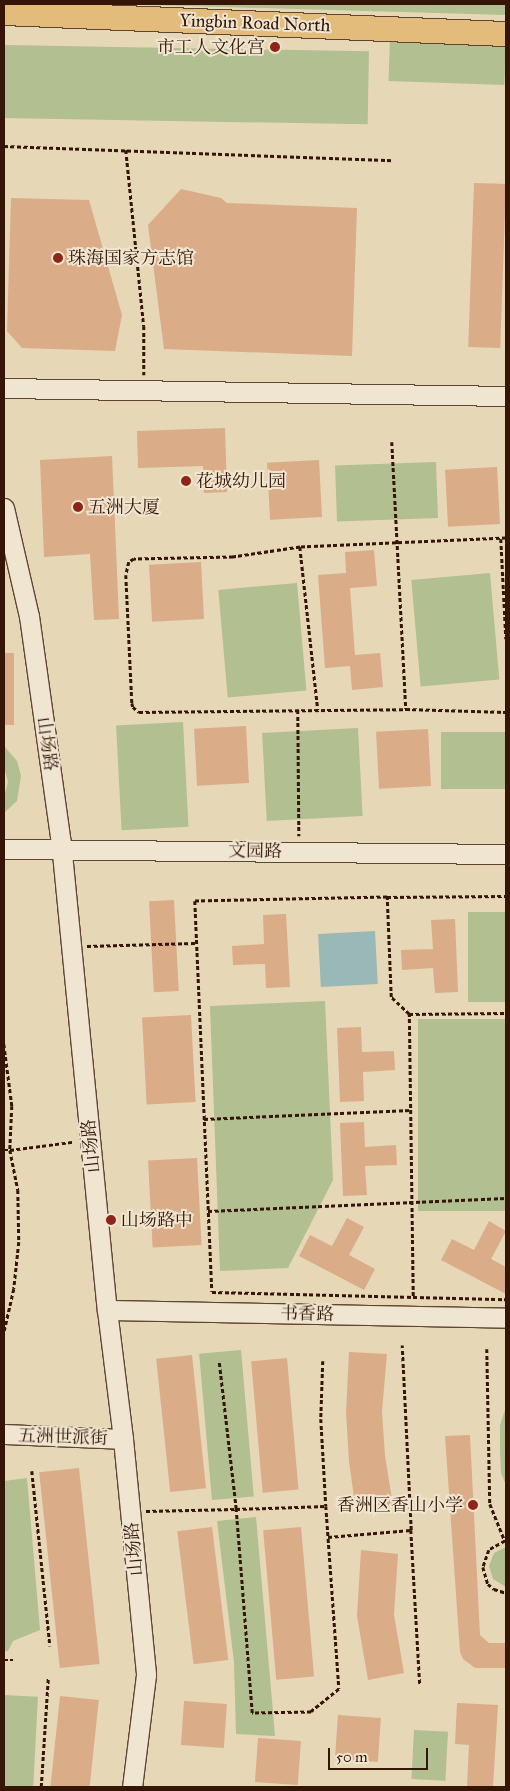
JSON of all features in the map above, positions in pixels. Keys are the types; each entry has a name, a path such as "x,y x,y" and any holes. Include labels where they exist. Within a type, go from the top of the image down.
{"main road":[{"name":"Yingbin Road North","path":"4,13 506,34"}],"street":[{"path":"4,388 506,396"},
{"name":"山场路","path":"4,508 29,616 61,848 107,1310 123,1439 146,1674 132,1787"},
{"name":"文园路","path":"4,849 61,848 506,854"},
{"name":"书香路","path":"107,1310 506,1318"},
{"name":"五洲世派街","path":"4,1434 123,1439"}],"path":[{"path":"4,146 392,160"},
{"path":"126,150 144,326 144,390"},
{"path":"392,442 406,709"},
{"path":"506,538 300,547 233,557 134,559 129,562 126,575 132,703 135,711 143,713 406,709 506,712"},
{"path":"501,539 506,639"},
{"path":"300,547 318,710"},
{"path":"298,710 298,851"},
{"path":"506,896 194,900 212,1292 506,1299"},
{"path":"387,897 391,997 410,1014 506,1013"},
{"path":"71,947 195,943"},
{"path":"410,1014 413,1296"},
{"path":"4,1044 12,1106 10,1150 18,1190 19,1242 14,1289 4,1333"},
{"path":"204,1119 411,1110"},
{"path":"4,1150 72,1142"},
{"path":"208,1211 506,1198"},
{"path":"402,1345 420,1686"},
{"path":"487,1348 490,1504 505,1541 489,1550 483,1567 488,1584 506,1594"},
{"path":"219,1361 236,1509 252,1713 311,1712 339,1689 321,1419 323,1361"},
{"path":"32,1471 50,1646"},
{"path":"130,1511 326,1506"},
{"path":"328,1537 411,1530"},
{"path":"4,1660 13,1660"},
{"path":"41,1787 48,1678"}],"green space":[{"path":"119,4 506,4 506,15"},
{"path":"390,38 506,42 504,85 388,81"},
{"path":"4,45 369,51 368,124 4,118"},
{"path":"436,462 438,518 337,521 335,466"},
{"path":"490,573 499,680 421,686 411,580"},
{"path":"297,583 306,691 228,697 218,590"},
{"path":"183,722 188,827 122,830 116,726"},
{"path":"358,728 363,816 267,821 262,733"},
{"path":"441,732 506,732 506,789 441,789"},
{"path":"4,746 17,761 21,776 17,801 4,813 4,797 8,782 4,767"},
{"path":"468,912 506,912 506,1002 468,1002"},
{"path":"325,1001 333,1180 288,1268 220,1271 210,1006"},
{"path":"418,1019 506,1019 506,1211 418,1211"},
{"path":"241,1350 254,1496 212,1500 199,1354"},
{"path":"506,1407 506,1485 501,1473 500,1425"},
{"path":"27,1478 40,1630 13,1641 8,1651 4,1651 4,1481"},
{"path":"256,1517 275,1736 236,1734 234,1662 217,1521"},
{"path":"506,1547 506,1587 493,1579 489,1566 494,1553"},
{"path":"4,1695 38,1697 33,1787 4,1787"},
{"path":"414,1730 448,1732 445,1781 411,1779"}],"water":[{"path":"375,931 378,984 321,987 318,934"}],"building":[{"path":"474,183 506,184 500,348 468,347"},
{"path":"181,189 221,198 227,203 357,208 352,356 164,349 148,225"},
{"name":"珠海国家方志馆","path":"11,198 89,200 122,315 115,351 22,348 7,331"},
{"path":"225,428 227,492 204,493 203,466 138,468 137,431"},
{"name":"五洲大厦","path":"112,456 119,619 94,620 90,554 44,557 40,460"},
{"path":"319,460 322,517 270,520 267,463"},
{"path":"497,467 500,524 448,527 445,470"},
{"path":"374,550 377,586 350,588 355,655 380,653 383,687 352,690 350,666 325,668 318,575 346,573 345,552"},
{"path":"201,562 204,619 152,622 149,565"},
{"path":"4,653 14,653 14,725 4,725"},
{"path":"246,726 249,783 197,786 194,729"},
{"path":"428,729 431,786 379,789 376,732"},
{"path":"174,900 179,991 154,992 149,901"},
{"path":"286,914 290,987 266,988 265,964 233,965 232,946 264,944 263,915"},
{"path":"455,919 458,992 435,993 433,968 402,970 401,950 433,949 431,920"},
{"path":"191,1015 196,1102 147,1104 142,1018"},
{"path":"361,1027 362,1052 394,1051 395,1070 363,1072 364,1101 340,1102 337,1028"},
{"path":"364,1122 365,1147 396,1145 397,1165 365,1166 367,1195 343,1196 340,1123"},
{"path":"197,1158 202,1245 153,1247 148,1161"},
{"path":"347,1218 364,1227 349,1255 375,1269 364,1290 299,1256 310,1235 332,1246"},
{"path":"489,1221 506,1231 491,1259 506,1267 506,1294 441,1260 452,1239 474,1250"},
{"path":"349,1352 387,1354 382,1411 385,1456 393,1505 356,1511 349,1462 346,1412"},
{"path":"192,1355 206,1488 170,1492 156,1359"},
{"path":"287,1358 299,1489 263,1493 251,1361"},
{"path":"470,1435 480,1635 489,1643 506,1643 506,1668 475,1668 463,1659 460,1652 445,1436"},
{"path":"79,1468 100,1664 60,1668 39,1472"},
{"path":"212,1527 228,1660 194,1664 177,1531"},
{"path":"301,1527 314,1676 276,1680 263,1530"},
{"path":"361,1550 398,1554 394,1615 404,1673 368,1680 357,1616"},
{"path":"60,1696 99,1700 90,1787 50,1787"},
{"path":"184,1701 227,1704 224,1748 181,1745"},
{"path":"457,1703 498,1705 493,1787 467,1787 469,1745 455,1744"},
{"path":"338,1715 381,1718 378,1762 335,1759"},
{"path":"258,1738 301,1741 298,1785 255,1782"}],"place":[{"name":"市工人文化宫","path":"275,47"},
{"name":"珠海国家方志馆","path":"58,258"},
{"name":"花城幼儿园","path":"186,481"},
{"name":"五洲大厦","path":"78,507"},
{"name":"山场路中","path":"111,1220"},
{"name":"香洲区香山小学","path":"473,1505"}]}
